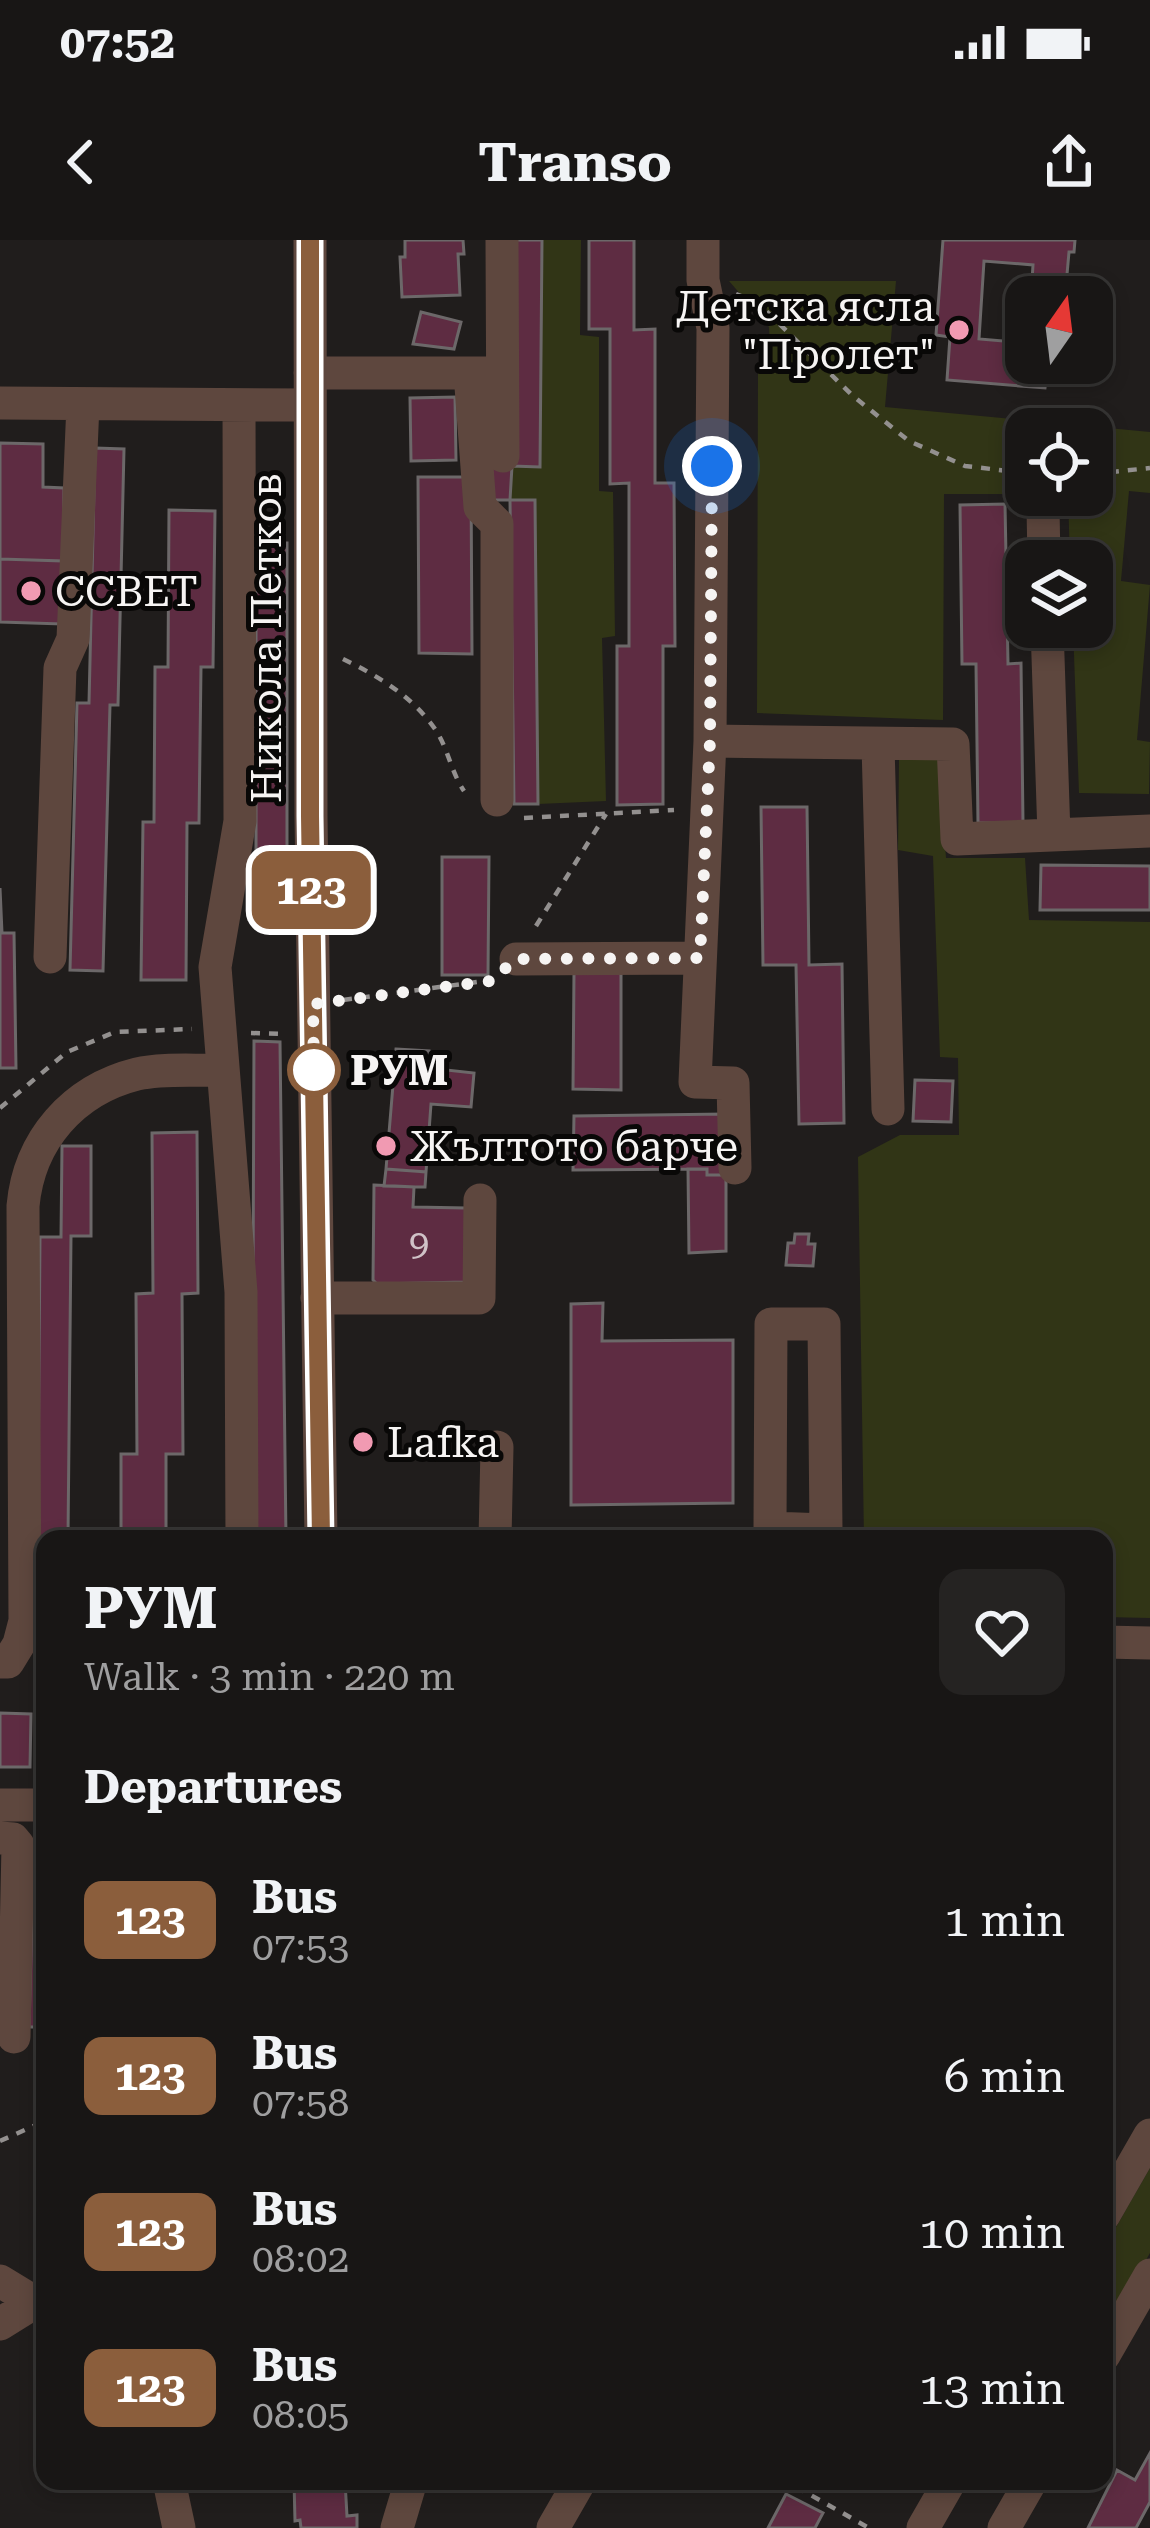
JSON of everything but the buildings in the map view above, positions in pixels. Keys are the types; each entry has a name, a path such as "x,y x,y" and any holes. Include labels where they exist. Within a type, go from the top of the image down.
{"street":[{"name":"Никола Петков","path":"310,240 321,1530"},
{"path":"497,800 497,524 480,507 486,373 502,240"},
{"path":"703,240 703,280 713,328 710,741 695,1082 733,1083 735,1168"},
{"path":"0,403 239,405 310,390 486,373"},
{"path":"486,373 503,456"},
{"path":"50,957 60,668 73,639 83,404"},
{"path":"239,405 240,821 214,967 241,1292 242,1530"},
{"path":"1048,648 1054,835"},
{"path":"710,741 953,744 957,838 1150,831"},
{"path":"878,745 888,1109"},
{"path":"516,959 700,958"},
{"path":"0,1662 8,1661 19,1644 25,1621 23,1205 32,1162 41,1142 70,1107 110,1083 141,1073 220,1070"},
{"path":"317,1298 479,1298 480,1200"},
{"path":"770,1530 771,1324 824,1324 826,1530"},
{"path":"495,1530 496,1447"},
{"path":"1113,1642 1150,1643"},
{"path":"0,1805 36,1805"},
{"path":"0,1838 14,1839 19,1845 14,2037"},
{"path":"1113,2199 1150,2135"},
{"path":"1113,2339 1150,2275"},
{"path":"0,2282 36,2297"},
{"path":"0,2324 36,2302"},
{"path":"171,2490 179,2528"},
{"path":"397,2528 408,2490"},
{"path":"553,2528 575,2490"},
{"path":"923,2528 945,2490"},
{"path":"1004,2528 1026,2490"}],"path":[{"path":"703,280 758,303 853,396 909,440 965,466 1005,471"},
{"path":"1113,472 1150,468"},
{"path":"237,1033 491,981 516,959 606,814"},
{"path":"0,2141 36,2125"},
{"path":"800,2490 869,2528"}],"green space":[{"path":"542,240 581,240 580,335 599,337 599,491 613,492 615,636 602,638 606,801 538,804 535,501 510,500 512,466 539,467"},
{"path":"729,281 896,281 885,407 1005,418 1005,494 944,494 943,720 757,713 758,370 771,369 769,327"},
{"path":"1113,429 1150,432 1150,493 1129,491 1121,581 1150,585 1137,740 1150,742 1149,794 1079,793 1074,648 1113,648 1113,540 1069,540 1069,516 1113,516"},
{"path":"899,760 939,760 946,858 1025,858 1029,920 1150,922 1150,1618 1113,1617 1113,1530 864,1530 858,1157 900,1135 959,1135 958,1058 940,1057 933,856 898,850"},
{"path":"1150,2168 1150,2253 1113,2317 1113,2232"}],"bus line":[{"name":"123","path":"310,240 310,816 321,1530"}],"place":[{"name":"Детска ясла \"Пролет\"","path":"959,330"},
{"name":"ССВЕТ","path":"31,591"},
{"name":"РУМ","path":"314,1070"},
{"name":"Жълтото барче","path":"386,1146"},
{"name":"Lafka","path":"363,1442"}],"route":[{"path":"314,1070 314,1078 313,1004 491,981 516,959 700,958 710,741 712,466"}]}
